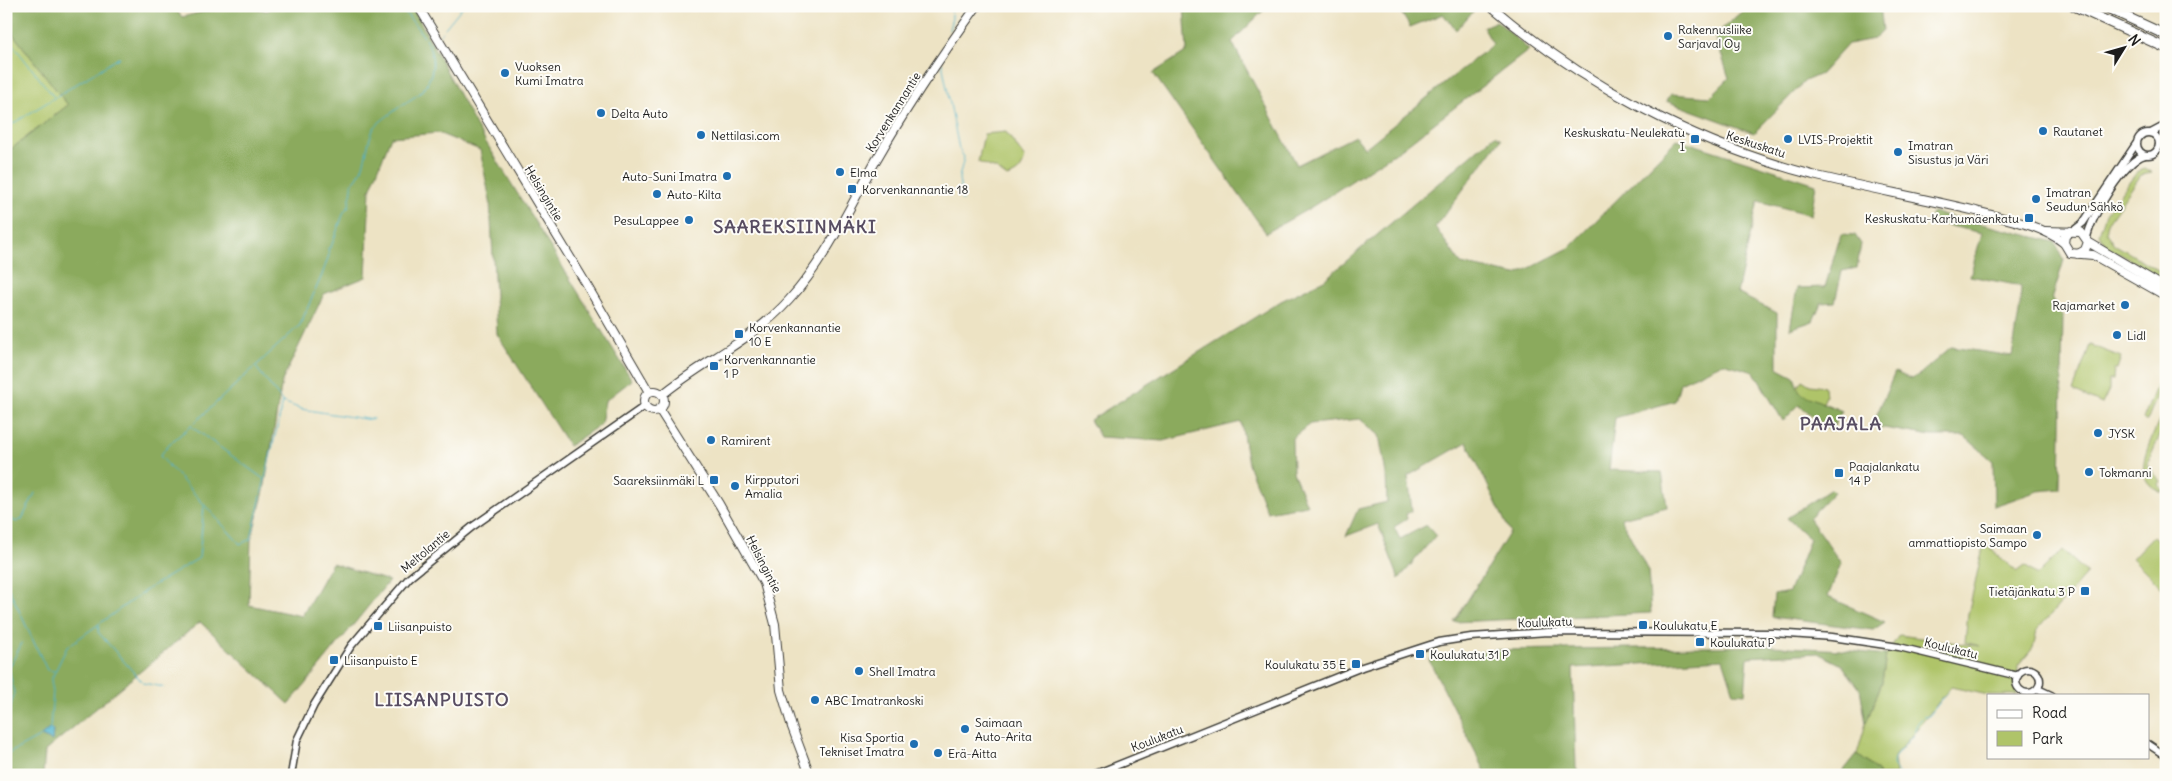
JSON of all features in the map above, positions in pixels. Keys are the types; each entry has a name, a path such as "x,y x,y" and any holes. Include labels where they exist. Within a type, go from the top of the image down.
{"highway":[{"path":"2074,6 2166,48"},
{"path":"2103,6 2166,35"}],"main road":[{"name":"Helsingintie","path":"418,6 582,277 649,392"},
{"name":"Korvenkannantie","path":"662,395 760,328 790,300 818,261 924,82 977,6"},
{"name":"Keskuskatu","path":"1491,6 1544,48 1592,79 1650,112 1717,143 1812,174 1912,196 2045,231 2072,231"},
{"name":"Keskuskatu","path":"2045,231 2064,243"},
{"path":"2166,288 2096,249 2081,232 2072,231 2065,236 2064,243 2070,253 2093,255 2166,296"},
{"path":"2078,254 2085,250 2087,240"},
{"path":"656,391 662,395 663,403 659,409 651,410 645,406 644,398 649,392 656,391"},
{"name":"Helsingintie","path":"659,409 722,510 764,583 775,624 781,690 792,727 810,775"}],"street":[{"path":"2072,231 2083,223 2140,136 2166,125"},
{"path":"2087,240 2092,220 2107,196 2135,160 2156,152 2166,131"},
{"path":"2150,133 2156,136 2159,145"},
{"path":"2136,144 2139,151 2145,155"},
{"name":"Meltolantie","path":"290,775 297,740 323,690 351,646 409,578 472,527 645,406"},
{"name":"Koulukatu","path":"1093,775 1362,668 1439,642 1471,637 1548,632 1774,633 1832,637 1899,647 2018,676"},
{"path":"2024,671 2034,671 2040,679 2038,689 2031,693 2024,692 2017,683 2018,676 2024,671"},
{"path":"2038,689 2049,694"},
{"path":"2150,745 2166,756"}],"green space":[{"path":"6,6 173,6 182,17 235,7 256,8 267,11 275,6 412,6 476,126 632,380 605,401 601,424 569,446 497,334 490,201 480,150 438,133 391,137 370,190 366,277 324,294 282,381 264,491 251,540 249,605 302,616 332,563 389,581 289,704 200,622 45,751 43,775 6,775 6,153 68,105 6,25"},
{"path":"1184,6 1268,6 1232,42 1297,165 1355,136 1365,148 1493,44 1483,27 1497,21 1529,50 1401,149 1310,208 1266,233 1153,73 1187,51"},
{"path":"1397,6 1478,6 1456,30 1443,14 1410,27"},
{"path":"1748,6 1880,6 1883,30 1874,39 1848,44 1821,74 1805,81 1754,133 1666,101 1671,94 1710,97 1729,78 1715,35"},
{"path":"6,25 68,105 6,153"},
{"path":"1006,132 1025,158 1019,170 1007,177 996,169 978,162 984,134"},
{"path":"1495,135 1501,139 1435,227 1461,264 1516,275 1569,248 1677,139 1816,184 1811,215 1758,201 1737,293 1777,313 1777,368 1794,377 1800,393 1842,411 1831,431 1799,405 1783,421 1754,372 1723,363 1680,383 1675,401 1615,418 1609,470 1662,472 1667,507 1621,518 1648,571 1651,613 1454,622 1510,532 1467,442 1408,476 1412,511 1406,514 1407,519 1394,527 1400,539 1427,525 1436,535 1399,579 1378,524 1346,536 1358,509 1387,502 1386,474 1379,435 1360,419 1310,424 1292,438 1293,472 1307,505 1267,512 1248,464 1241,422 1163,441 1100,437 1090,420 1281,301 1324,280"},
{"path":"2145,169 2152,173 2141,175 2108,222 2106,233 2114,244 2161,272 2166,268 2166,280 2106,246 2099,234 2106,213 2137,172"},
{"path":"1933,212 2055,242 2064,260 2052,299 2063,316 2060,489 2038,491 1994,506 1993,461 1964,436 1931,436 1872,426 1895,372 1911,379 1920,374 1951,347 2012,356 2020,307 2021,286 1970,276 1982,233 1928,221"},
{"path":"1841,234 1855,235 1861,244 1857,268 1842,271 1835,302 1821,303 1813,321 1790,329 1797,288 1825,287"},
{"path":"2090,345 2121,357 2117,369 2114,369 2113,380 2109,380 2109,390 2102,404 2073,391"},
{"path":"2166,373 2147,421 2145,421 2143,419 2161,375"},
{"path":"1802,380 1810,385 1825,387 1826,396 1823,403 1793,393"},
{"path":"2163,416 2166,417 2166,421 2147,465 2161,482 2159,485 2163,490 2166,488 2166,493 2154,488 2147,481 2144,472 2147,450"},
{"path":"1831,489 1834,492 1809,518 1841,563 1828,597 1885,622 1873,630 1772,617 1774,595 1789,592 1810,539 1787,518"},
{"path":"2153,536 2166,548 2166,592 2132,558"},
{"path":"1984,543 2017,572 2025,566 2037,575 2062,550 2087,573 2037,630 2033,648 2018,666 2017,694 1987,695 1951,687 1894,757 1896,775 1878,775 1878,772 1857,754 1866,723 1882,682 1886,655 1899,635 1980,646 1965,642 1968,614"},
{"path":"1771,646 1886,655 1882,682 1866,723 1860,689 1842,665 1818,653 1748,657 1745,694 1734,693 1723,659 1573,668 1576,768 1580,775 1487,775 1429,660 1496,650"},
{"path":"1857,754 1878,772 1878,775 1840,775"}],"water":[{"path":"50,728 53,731 52,741 41,736"}],"waterway":[{"path":"283,402 251,539 240,544 160,456 169,444 300,325 322,275 329,255 328,248 331,247 344,212 349,206 352,183 361,172 374,128 401,105 420,93 431,75 433,64 428,44 400,6"},
{"path":"445,28 463,6"},
{"path":"949,30 952,18 951,6"},
{"path":"6,36 54,97"},
{"path":"430,44 434,41"},
{"path":"6,128 120,57"},
{"path":"942,63 959,149 964,157 959,178 962,201"},
{"path":"255,366 283,402 301,409 371,420"},
{"path":"361,417 373,419"},
{"path":"192,427 265,480"},
{"path":"6,516 16,522 22,519 35,493"},
{"path":"50,728 53,692 51,680 67,647 149,588 199,558 204,506"},
{"path":"6,583 47,670 54,671"},
{"path":"99,625 98,632 143,683 164,687"},
{"path":"6,725 14,693 9,668 22,643"},
{"path":"1899,775 1893,764 1894,758 1913,735 1917,724 1923,717 1929,716 1948,692"},
{"path":"6,755 41,736"}],"place":[{"name":"Rakennusliike Sarjaval Oy","path":"1668,36"},
{"name":"Vuoksen Kumi Imatra","path":"505,73"},
{"name":"Delta Auto","path":"601,113"},
{"name":"Rautanet","path":"2043,131"},
{"name":"Nettilasi.com","path":"701,135"},
{"name":"Keskuskatu-Neulekatu I","path":"1695,139"},
{"name":"LVIS-Projektit","path":"1788,139"},
{"name":"Imatran Sisustus ja Väri","path":"1898,152"},
{"name":"Elma","path":"840,172"},
{"name":"Auto-Suni Imatra","path":"727,176"},
{"name":"Korvenkannantie 18","path":"852,189"},
{"name":"Auto-Kilta","path":"657,194"},
{"name":"Imatran Seudun Sähkö","path":"2036,199"},
{"name":"Keskuskatu-Karhumäenkatu","path":"2029,218"},
{"name":"PesuLappee","path":"689,220"},
{"name":"Rajamarket","path":"2125,305"},
{"name":"Korvenkannantie 10 E","path":"739,334"},
{"name":"Lidl","path":"2117,335"},
{"name":"Korvenkannantie 1 P","path":"714,366"},
{"name":"JYSK","path":"2098,433"},
{"name":"Ramirent","path":"711,440"},
{"name":"Tokmanni","path":"2089,472"},
{"name":"Paajalankatu 14 P","path":"1839,473"},
{"name":"Saareksiinmäki L","path":"714,480"},
{"name":"Kirpputori Amalia","path":"735,486"},
{"name":"Saimaan ammattiopisto Sampo","path":"2037,535"},
{"name":"Tietäjänkatu 3 P","path":"2085,591"},
{"name":"Koulukatu E","path":"1643,625"},
{"name":"Liisanpuisto","path":"378,626"},
{"name":"Koulukatu P","path":"1700,642"},
{"name":"Koulukatu 31 P","path":"1420,654"},
{"name":"Liisanpuisto E","path":"334,660"},
{"name":"Koulukatu 35 E","path":"1356,664"},
{"name":"Shell Imatra","path":"859,671"},
{"name":"ABC Imatrankoski","path":"815,700"},
{"name":"Saimaan Auto-Arita","path":"965,729"},
{"name":"Kisa Sportia Tekniset Imatra","path":"914,744"},
{"name":"Erä-Aitta","path":"938,753"}],"district":[{"name":"SAAREKSIINMÄKI","path":"795,226"},
{"name":"PAAJALA","path":"1841,423"},
{"name":"LIISANPUISTO","path":"442,699"}]}
